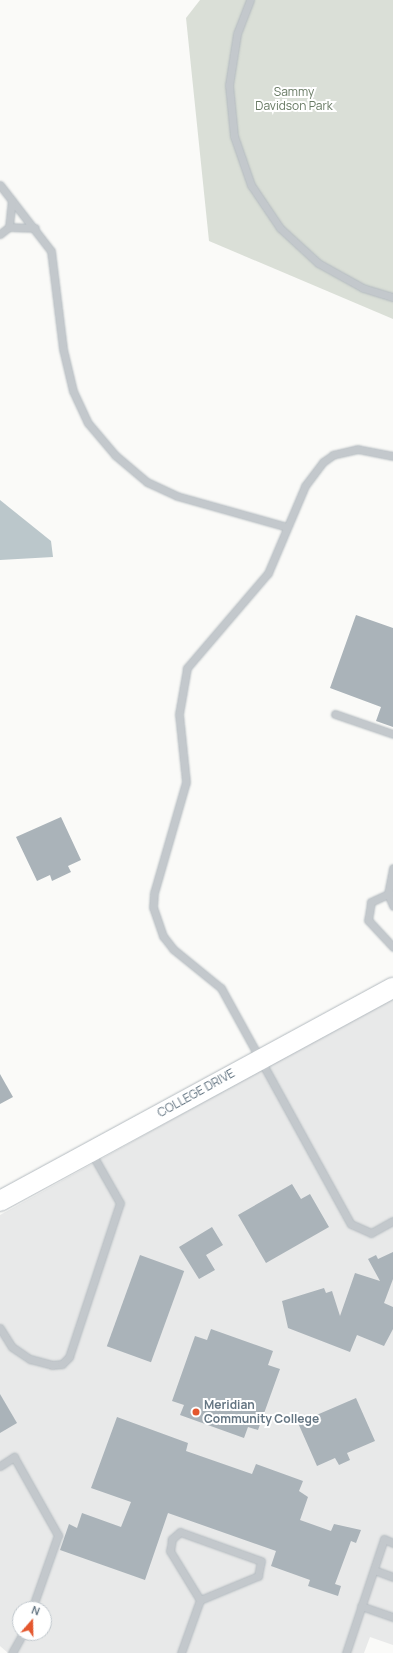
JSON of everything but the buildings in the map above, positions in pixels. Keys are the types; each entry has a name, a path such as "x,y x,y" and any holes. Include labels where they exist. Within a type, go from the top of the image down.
{"street":[{"name":"COLLEGE DRIVE","path":"0,1201 257,1059 393,988"}],"lane":[{"path":"250,0 237,34 229,85 234,136 251,185 280,228 318,263 363,288 393,297"},
{"path":"0,185 35,228 51,251 63,348 73,391 88,423 115,455 147,482 177,496 286,527"},
{"path":"9,227 12,200"},
{"path":"0,234 9,227 35,228"},
{"path":"393,456 358,449 333,455 313,474 286,527 268,573 187,668 179,714 186,782 154,893 153,907 163,936 173,949 221,988 257,1059 351,1224 371,1233 393,1221"},
{"path":"335,714 393,734"},
{"path":"393,868 388,894 393,906"},
{"path":"388,894 371,902 368,920 393,947"},
{"path":"0,1328 12,1348 30,1359 52,1365 62,1364 69,1357 120,1203 91,1151"},
{"path":"0,1466 14,1457 58,1535 35,1601"},
{"path":"181,1653 200,1600 258,1576 261,1561 180,1532 172,1539 170,1551 200,1600"},
{"path":"346,1653 384,1539 393,1542"},
{"path":"374,1570 393,1577"},
{"path":"362,1606 393,1617"},
{"path":"12,1653 19,1641"}],"shaded area":[{"path":"0,500 51,541 53,557 0,560"},
{"name":"Meridian Community College","path":"393,997 393,1645 370,1637 364,1653 8,1653 0,1646 0,1215"}],"green space":[{"name":"Sammy Davidson Park","path":"200,0 393,0 393,319 209,241 186,18"}],"place":[{"name":"Meridian Community College","path":"196,1412"}]}
